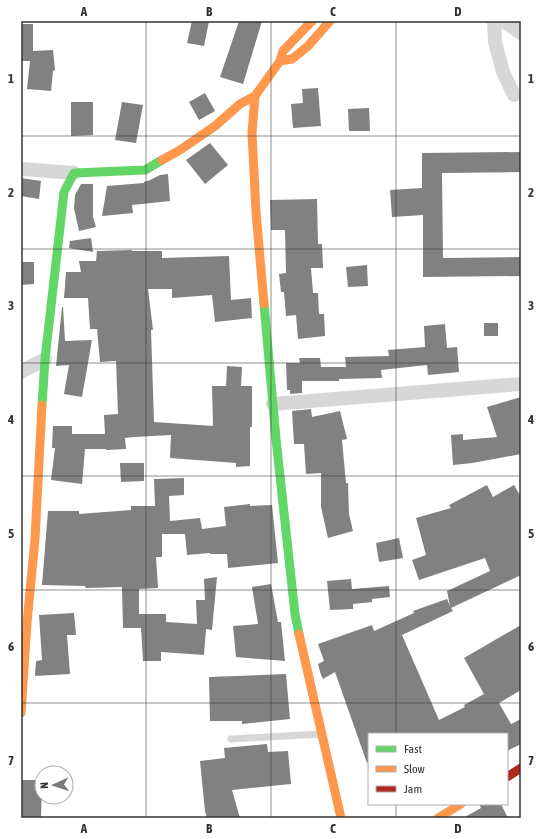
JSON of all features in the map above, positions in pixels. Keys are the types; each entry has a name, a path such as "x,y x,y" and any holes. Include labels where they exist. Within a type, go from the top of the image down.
{"street":[{"path":"21,169 74,173 145,170 180,150 214,126 240,104 255,96 280,61 283,51 312,21"},
{"path":"280,61 292,59 308,46 330,21"},
{"path":"494,21 495,42 503,72 514,95"},
{"path":"503,21 521,33"},
{"path":"255,96 252,133 256,212 273,404 295,614 341,818"},
{"path":"21,713 35,540 45,359 64,192 74,173"},
{"path":"21,372 45,359"},
{"path":"273,404 521,384"},
{"path":"508,776 521,768"},
{"path":"438,818 459,805"}],"lane":[{"path":"231,739 322,734"}],"building":[{"path":"192,21 209,21 204,46 187,43"},
{"path":"239,21 262,21 243,84 220,77"},
{"path":"21,24 33,24 33,51 53,50 55,70 53,71 51,91 27,89 30,61 21,61"},
{"path":"318,88 321,126 293,128 291,104 303,103 302,89"},
{"path":"205,93 215,111 199,120 189,102"},
{"path":"71,102 93,102 93,135 71,136"},
{"path":"122,102 143,105 136,143 115,140"},
{"path":"369,108 370,131 349,131 348,109"},
{"path":"210,143 228,165 205,184 186,160"},
{"path":"521,152 521,172 442,173 443,258 521,257 521,276 423,277 423,215 392,217 390,190 422,188 422,153"},
{"path":"168,174 170,201 132,205 133,213 102,216 107,186 144,183 160,175"},
{"path":"21,178 41,181 39,199 21,196"},
{"path":"81,184 93,184 93,217 96,227 79,231 74,208 75,195"},
{"path":"317,199 318,244 322,244 323,268 311,268 313,293 318,293 319,314 324,314 325,336 298,339 296,315 286,316 284,292 281,292 279,274 286,273 285,230 271,230 270,200"},
{"path":"91,238 93,252 69,248 70,241"},
{"path":"97,251 162,251 162,258 229,256 231,300 251,298 252,318 215,322 212,295 172,298 172,289 148,289 153,330 151,330 154,422 213,426 212,386 226,386 227,366 242,367 241,386 252,386 250,466 236,467 236,463 170,458 171,435 134,437 125,438 126,449 85,449 82,484 51,480 55,448 52,448 53,426 72,426 72,434 105,434 104,415 118,414 116,361 100,362 97,329 90,329 88,298 64,298 66,272 81,272 79,261 96,261"},
{"path":"21,262 34,262 34,284 21,285"},
{"path":"367,265 368,286 348,287 346,267"},
{"path":"62,307 65,341 92,340 82,397 64,394 69,365 56,366"},
{"path":"484,323 498,323 498,336 484,336"},
{"path":"445,324 447,348 457,347 459,372 428,375 427,365 381,370 382,378 339,379 339,381 302,381 302,393 290,394 290,390 287,390 286,363 300,363 299,358 320,358 321,367 346,367 345,357 389,356 388,350 425,347 424,326"},
{"path":"521,397 521,454 453,465 451,435 463,434 463,440 497,437 487,407"},
{"path":"311,409 312,417 340,411 347,439 342,440 346,483 348,483 349,514 353,531 328,538 321,507 321,473 306,474 304,444 294,444 292,411"},
{"path":"120,463 144,463 144,481 121,482"},
{"path":"184,478 184,495 169,496 170,521 200,518 202,529 226,526 224,507 250,504 250,506 272,505 278,563 228,568 227,554 210,553 187,555 185,534 162,534 162,557 156,557 158,588 139,589 139,614 166,614 166,622 197,624 196,600 205,600 204,579 217,577 212,630 206,629 204,655 161,652 161,661 143,661 141,628 123,628 122,587 86,588 85,586 42,585 48,511 79,511 79,514 131,510 131,506 155,506 154,479"},
{"path":"487,485 493,497 514,485 521,497 521,575 451,608 453,611 402,635 439,720 465,707 464,705 484,694 464,658 521,625 521,690 499,703 511,724 521,719 521,744 508,750 508,733 368,733 367,763 335,672 323,679 321,675 318,664 324,661 318,644 372,625 374,631 414,613 413,611 447,599 450,606 447,591 490,571 485,558 419,580 412,560 426,555 416,518 451,508 449,505"},
{"path":"399,538 403,558 379,562 376,543"},
{"path":"351,579 352,589 389,586 390,597 372,599 372,602 353,604 353,609 330,610 327,581"},
{"path":"271,584 278,622 281,622 285,661 236,657 233,626 258,624 252,587"},
{"path":"74,613 76,635 67,635 70,674 35,676 36,661 42,660 39,615"},
{"path":"286,674 290,719 242,724 242,721 210,721 209,677"},
{"path":"267,744 268,752 288,751 291,784 232,790 240,818 207,818 200,761 225,758 224,748"},
{"path":"21,780 34,780 34,805 41,805 41,818 21,818"},
{"path":"480,805 502,805 508,818 463,818 481,808"}],"traffic: fast":[{"path":"42,405 45,359 64,192 74,173 145,170 162,160"},
{"path":"264,304 276,439 295,614 299,634"}],"traffic: slow":[{"path":"312,21 283,51 280,61 292,59 308,46 330,21"},
{"path":"264,304 256,212 252,133 255,96 280,61"},
{"path":"162,160 180,150 215,126 240,104 255,96"},
{"path":"21,713 27,623 35,539 42,405"},
{"path":"299,634 341,818"},
{"path":"438,818 459,805"}],"traffic: jam":[{"path":"508,776 521,768"}]}
